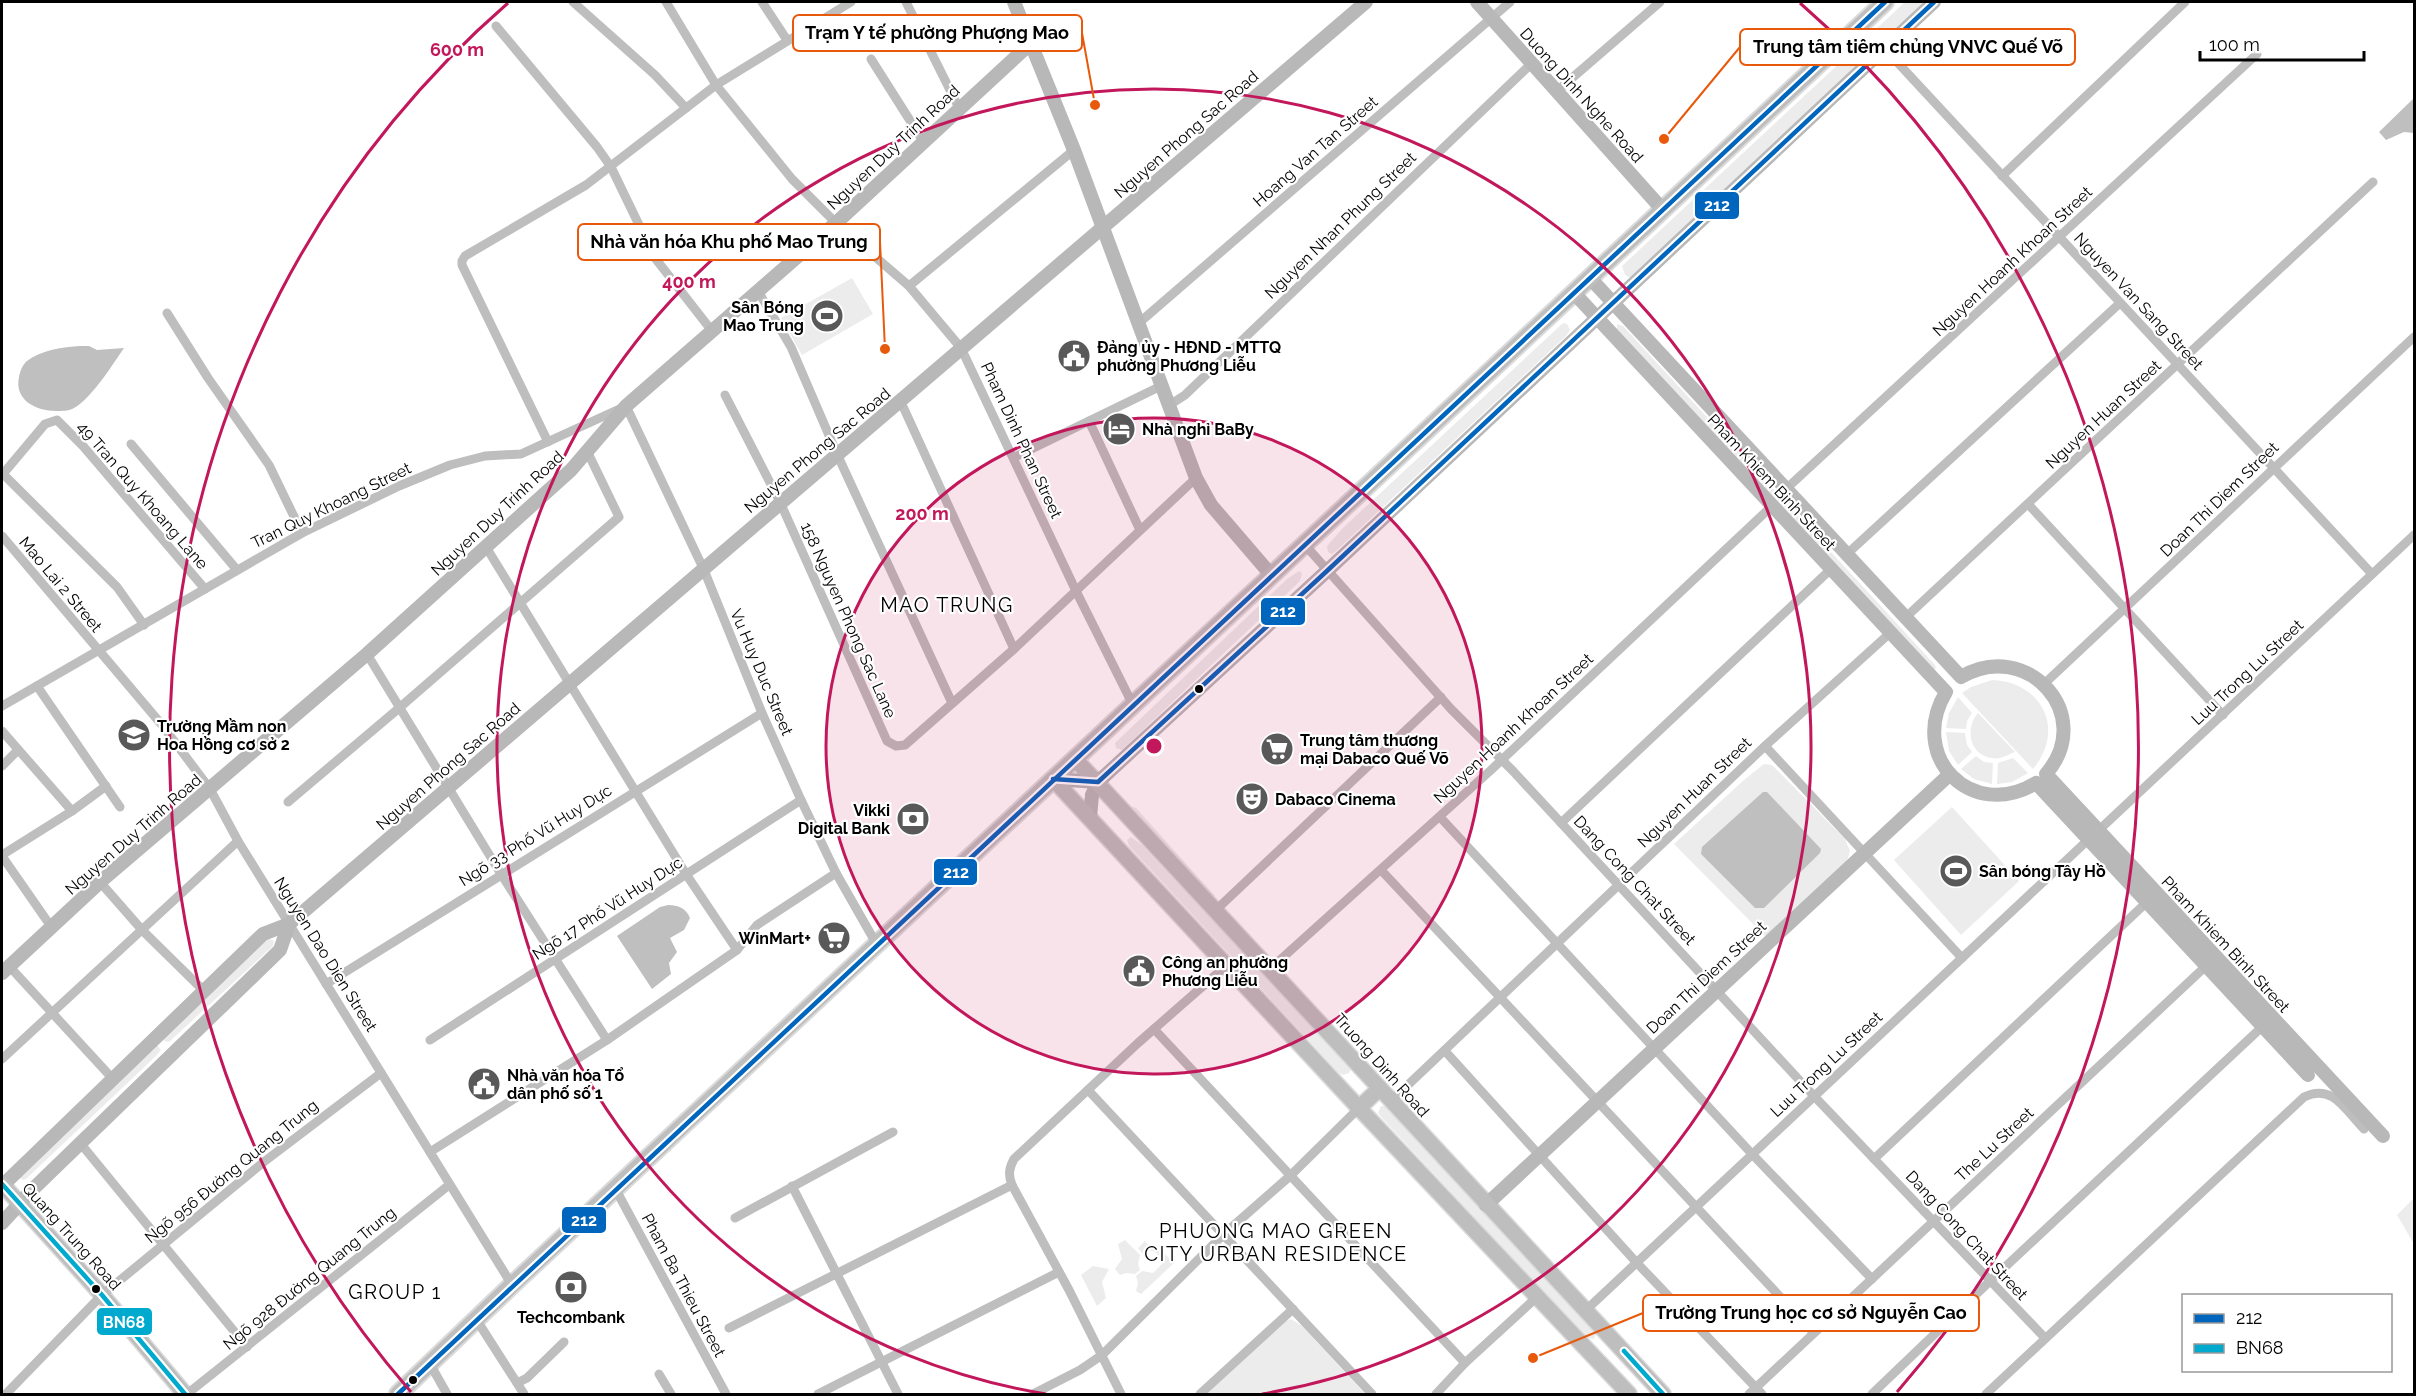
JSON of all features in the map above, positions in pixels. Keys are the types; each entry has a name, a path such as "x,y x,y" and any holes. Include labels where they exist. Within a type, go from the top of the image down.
{"highway":[{"path":"398,1395 512,1284 616,1190 1272,576 1878,4"}],"main road":[{"name":"Truong Dinh Road","path":"1075,759 1663,1395"},
{"path":"1053,779 1629,1395"},
{"path":"1359,1108 1380,1088"},
{"name":"Quang Trung Road","path":"2,1185 102,1295 186,1395"},
{"path":"1606,1369 1624,1351"}],"street":[{"path":"573,2 655,75 686,108"},
{"name":"Pham Dinh Phan Street","path":"666,2 716,85 792,179 836,223 909,286 961,348 1015,457 1076,591 1133,705"},
{"path":"762,2 787,40"},
{"path":"548,442 462,261 474,250 586,185 716,85 850,2"},
{"path":"906,2 959,108"},
{"path":"1014,2 1074,150 1102,229 1140,322 1168,406 1197,478 1211,505 1272,576"},
{"name":"Nguyen Phong Sac Road","path":"2,1185 263,934 290,924 1366,2"},
{"name":"Duong Dinh Nghe Road","path":"1477,2 1662,210"},
{"name":"Hoang Van Tan Street","path":"1140,322 1510,2"},
{"path":"1557,91 1660,2"},
{"path":"1090,817 1091,800 1098,782 1328,570 1934,2"},
{"path":"2002,176 2185,2"},
{"path":"496,26 597,147 611,167 655,258 712,331"},
{"name":"Nguyen Duy Trinh Road","path":"5,970 100,882 367,654 486,547 571,470 626,406 836,223 1032,42"},
{"name":"Nguyen Van Sang Street","path":"1885,49 2372,574"},
{"name":"Nguyen Hoanh Khoan Street","path":"1786,489 2257,54"},
{"path":"871,59 923,141"},
{"name":"Nguyen Nhan Phung Street","path":"1168,406 1185,395 1532,64"},
{"path":"909,286 1074,150"},
{"name":"Nguyen Huan Street","path":"1905,618 2373,182"},
{"name":"Pham Khiem Binh Street","path":"1590,278 1961,677 1989,666 2009,666 2028,672 2044,684"},
{"path":"758,291 791,347 837,454 952,704 1197,478"},
{"name":"Pham Khiem Binh Street","path":"1574,293 1946,693 1936,711 1933,731 1936,751 1950,774"},
{"path":"1847,554 2120,303"},
{"path":"167,313 208,378 269,465 302,533"},
{"name":"Doan Thi Diem Street","path":"2044,684 2127,609 2415,337"},
{"path":"1015,457 1161,386"},
{"name":"158 Nguyen Phong Sac Lane","path":"725,395 780,502 886,741 896,746 905,745 952,704"},
{"path":"900,400 1014,649"},
{"name":"Tran Quy Khoang Street","path":"4,705 302,533 399,486 450,465 485,456 521,454 626,406"},
{"name":"Vu Huy Duc Street","path":"626,406 704,570 762,713 801,800 836,873 877,945"},
{"name":"49 Tran Quy Khoang Lane","path":"2,475 45,424 57,420 83,446 205,589"},
{"path":"1089,421 1140,530"},
{"path":"131,444 237,570"},
{"path":"288,802 398,710 619,517 587,451"},
{"path":"2,475 117,587 144,625"},
{"path":"2028,504 2223,714"},
{"name":"Nguyen Hoanh Khoan Street","path":"1270,969 1440,817 1772,506"},
{"name":"Luu Trong Lu Street","path":"1585,1311 2415,535"},
{"name":"Mao Lai 2 Street","path":"2,536 98,651"},
{"name":"Dang Cong Chat Street","path":"1305,545 1441,697 1502,759 1814,1096 2045,1338"},
{"path":"486,547 686,874 737,950"},
{"path":"1561,823 1831,569"},
{"name":"Nguyen Huan Street","path":"1391,1101 1765,746 1890,633"},
{"name":"Nguyen Dao Dien Street","path":"98,651 162,724 210,789 238,841 512,1284"},
{"path":"367,654 398,710 607,1040"},
{"path":"1950,774 1969,788 1988,795 2018,792 2041,778 2059,753 2063,726 2055,699 2044,684"},
{"path":"37,686 120,807"},
{"path":"2,693 4,705"},
{"path":"1216,909 1441,697"},
{"name":"Ngõ 33 Phố Vũ Huy Dực","path":"326,984 762,713"},
{"path":"2,731 72,811"},
{"path":"1765,746 1962,958"},
{"path":"2,766 18,750"},
{"name":"Doan Thi Diem Street","path":"1486,1205 1950,774"},
{"name":"Pham Khiem Binh Street","path":"2041,778 2382,1136"},
{"path":"1053,779 1098,782"},
{"path":"52,928 2,856 106,786"},
{"name":"Ngõ 17 Phố Vũ Huy Dực","path":"430,1040 801,800"},
{"path":"1440,817 1752,1154 1872,1279"},
{"name":"Pham Khiem Binh Street","path":"2094,835 2147,902 2308,1075"},
{"path":"2,1059 238,841"},
{"path":"1381,870 1814,1333"},
{"path":"430,1152 607,1040 737,950 757,925 836,873"},
{"path":"100,882 142,930 203,990"},
{"path":"1874,1159 2147,902"},
{"name":"Nguyen Phong Sac Road","path":"2,1223 280,950 290,924"},
{"path":"1121,1395 1012,1185 1009,1174 1014,1159 1154,1029 1227,965"},
{"name":"The Lu Street","path":"1755,1392 1814,1333 2207,965"},
{"path":"5,970 52,1012 112,1077"},
{"path":"1872,1395 1989,1281 2263,1026"},
{"path":"1154,1029 1465,1364"},
{"path":"155,1036 174,1055"},
{"path":"1445,1051 1755,1392"},
{"name":"Ngõ 956 Đường Quang Trung","path":"6,1395 102,1295 265,1161 381,1073"},
{"path":"1088,1090 1372,1395"},
{"path":"1986,1395 2304,1097 2320,1091 2331,1095 2364,1129"},
{"path":"1033,1395 1080,1370 1102,1355 1224,1234 1290,1176 1359,1108"},
{"path":"735,1218 892,1132"},
{"path":"81,1144 162,1246 247,1347"},
{"name":"Ngõ 928 Đường Quang Trung","path":"186,1395 449,1185"},
{"path":"729,1328 1012,1185"},
{"path":"792,1186 838,1272 898,1395"},
{"name":"Pham Ba Thieu Street","path":"616,1190 726,1395"},
{"path":"818,1395 1059,1272"},
{"path":"1436,1395 1465,1364 1537,1297"},
{"path":"1200,1395 1293,1309"},
{"path":"476,1319 524,1395"},
{"path":"517,1383 527,1378 564,1342"},
{"path":"430,1364 447,1395"},
{"path":"659,1374 671,1395"}],"shaded area":[{"path":"1905,2 1926,2 1631,278 1625,275 1622,266"},
{"path":"2414,98 2414,133 2404,132 2386,140 2379,132"},
{"name":"Sân Bóng Mao Trung","path":"852,278 873,314 802,355 781,318"},
{"path":"1563,323 1567,324 1570,330 1566,336 1336,551 1332,554 1328,552 1327,546 1344,527"},
{"path":"1617,324 1623,326 1935,665 1934,670 1621,334 1617,329"},
{"path":"89,346 97,350 124,348 94,389 72,409 56,411 41,409 23,398 18,385 20,372 26,362 45,352"},
{"path":"1299,571 1302,573 1300,581 1122,750 1116,748 1115,743 1287,579"},
{"path":"1992,680 2024,689 2036,698 2044,710 2048,724 2048,738 2043,754 2033,769 1962,693 1971,687"},
{"path":"1958,697 1972,713 1967,721 1966,729 1946,728 1949,713"},
{"path":"1978,713 2015,752 1994,758 1984,756 1978,751 1971,740 1971,726"},
{"path":"1946,732 1965,733 1967,745 1972,752 1958,765 1949,751"},
{"path":"1976,756 1984,762 1993,763 1992,784 1974,779 1961,769"},
{"path":"2013,758 2028,773 2012,782 1997,784 1998,763"},
{"path":"1764,764 1772,765 1779,772 1845,839 1850,851 1847,861 1766,937 1674,844"},
{"path":"1763,792 1767,792 1821,849 1820,853 1764,908 1755,908 1701,854 1702,847"},
{"path":"1131,806 1136,808 1215,896 1213,897"},
{"name":"Sân bóng Tây Hồ","path":"1952,807 2019,881 1961,935 1894,860"},
{"path":"1131,837 1142,845 1351,1069 1349,1073 1343,1075 1339,1073 1129,846 1127,840"},
{"path":"668,905 681,908 690,918 684,930 670,938 677,952 669,963 671,974 652,989 617,936 660,907"},
{"path":"268,938 274,941 273,946 169,1042 164,1041 163,1039"},
{"path":"156,1044 161,1050 156,1056 27,1178 24,1180 19,1178"},
{"path":"1381,1106 1385,1106 1394,1113 1591,1328 1596,1334 1594,1339 1587,1338 1382,1118 1378,1113"},
{"path":"2414,1198 2414,1244 2397,1215"},
{"path":"1125,1240 1140,1255 1138,1264 1140,1270 1135,1274 1120,1275 1115,1269 1122,1259 1118,1244"},
{"path":"1145,1241 1150,1247 1163,1252 1174,1263 1141,1294 1136,1291 1138,1283 1136,1276 1142,1271 1153,1273 1162,1264 1155,1252 1142,1253 1138,1248"},
{"path":"1093,1266 1109,1269 1102,1282 1106,1298 1097,1306 1081,1275"},
{"path":"1291,1319 1302,1326 1365,1394 1203,1394 1284,1322"}],"transit line":[{"name":"212","path":"398,1394 1885,2"},
{"name":"212","path":"1053,779 1098,782 1328,570 1934,2"},
{"name":"BN68","path":"2,1184 102,1295 185,1394"},
{"name":"BN68","path":"1624,1351 1663,1394"}],"place":[{"name":"Trạm Y tế phường Phượng Mao","path":"1095,105"},
{"name":"Trung tâm tiêm chủng VNVC Quế Võ","path":"1664,139"},
{"name":"Sân Bóng Mao Trung","path":"827,316"},
{"name":"Nhà văn hóa Khu phố Mao Trung","path":"885,349"},
{"name":"Đảng ủy - HĐND - MTTQ phường Phương Liễu","path":"1074,356"},
{"name":"Nhà nghỉ BaBy","path":"1119,429"},
{"name":"Trường Mầm non Hoa Hồng cơ sở 2","path":"134,735"},
{"name":"Trung tâm thương mại Dabaco Quế Võ","path":"1277,749"},
{"name":"Dabaco Cinema","path":"1252,799"},
{"name":"Vikki Digital Bank","path":"913,819"},
{"name":"Sân bóng Tây Hồ","path":"1956,871"},
{"name":"WinMart+","path":"834,938"},
{"name":"Công an phường Phương Liễu","path":"1139,971"},
{"name":"Nhà văn hóa Tổ dân phố số 1","path":"484,1084"},
{"name":"Techcombank","path":"571,1287"},
{"name":"Trường Trung học cơ sở Nguyễn Cao","path":"1533,1358"}],"district":[{"name":"MAO TRUNG","path":"947,605"},
{"name":"PHUONG MAO GREEN CITY URBAN RESIDENCE","path":"1276,1242"},
{"name":"GROUP 1","path":"395,1292"}]}
